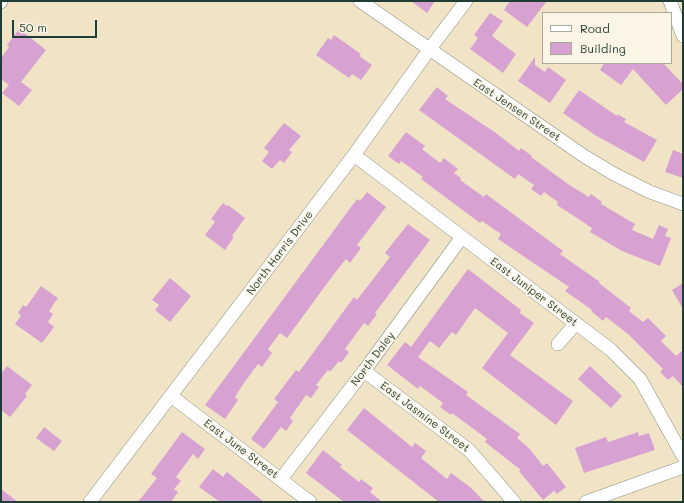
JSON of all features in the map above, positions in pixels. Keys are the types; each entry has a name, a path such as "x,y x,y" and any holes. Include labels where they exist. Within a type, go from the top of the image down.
{"street":[{"name":"East Jensen Street","path":"360,1 428,50 584,156 614,174 650,192 683,204"},
{"name":"North Harris Drive","path":"90,502 354,155 428,50 466,1"},
{"path":"672,15 683,36"},
{"name":"East Juniper Street","path":"354,155 612,350 640,379 683,456"},
{"name":"North Daley","path":"281,479 364,371 462,237"},
{"path":"558,344 576,323"},
{"name":"East Jasmine Street","path":"364,371 469,450 514,502"},
{"name":"East June Street","path":"171,396 310,502"},
{"path":"586,502 683,466"}],"building":[{"path":"411,1 435,1 427,13"},
{"path":"510,1 547,1 527,27 504,10"},
{"path":"490,13 503,21 492,36 516,54 503,73 470,49 478,38 474,35"},
{"path":"19,29 46,50 21,82 32,90 19,106 2,93 9,85 1,79 1,58 9,47 7,45"},
{"path":"334,35 361,54 359,56 372,65 361,80 352,74 349,78 316,55 328,38 331,40"},
{"path":"535,57 535,65 545,72 548,67 566,80 550,103 518,81"},
{"path":"603,64 664,64 683,84 683,89 666,105 633,69 621,85 600,70"},
{"path":"437,87 448,96 445,99 496,133 519,151 521,148 568,184 589,197 591,194 602,202 601,204 635,224 632,230 653,239 659,225 668,229 665,236 671,238 660,266 622,251 590,232 592,228 557,205 558,202 544,192 541,196 531,189 534,185 518,174 515,179 419,110"},
{"path":"579,90 617,116 617,114 626,119 624,122 657,140 644,162 595,135 563,113"},
{"path":"284,123 301,136 289,150 292,152 284,163 280,160 272,169 262,161 269,152 264,148"},
{"path":"406,132 425,146 422,149 440,163 444,158 458,169 454,173 461,178 460,180 484,197 486,194 563,251 560,254 600,282 599,283 631,308 629,311 643,322 648,318 666,336 661,341 676,356 683,350 683,387 673,376 668,380 660,372 663,369 628,334 606,317 603,321 591,311 592,310 565,291 569,287 498,239 501,234 482,221 480,223 421,179 423,177 401,161 399,164 388,156"},
{"path":"673,150 683,154 683,178 665,172"},
{"path":"367,192 386,207 357,245 361,248 350,263 346,259 287,338 280,333 268,349 272,353 262,367 258,364 244,383 235,397 238,400 225,419 205,405 357,199 360,201"},
{"path":"223,203 245,218 232,236 234,237 225,250 205,235 215,222 211,219"},
{"path":"408,224 430,240 375,313 377,314 368,326 364,323 345,349 349,352 341,363 339,361 330,372 328,370 316,385 319,387 311,398 306,395 290,418 293,421 286,431 281,427 264,449 251,439 278,402 274,399 296,370 299,372 354,297 357,300 390,257 385,253"},
{"path":"468,269 521,310 520,313 534,323 510,355 573,401 556,425 482,368 508,333 475,308 456,335 452,332 439,348 430,341 418,357 468,392 466,395 520,434 517,438 529,448 543,466 547,463 566,487 557,494 554,491 543,500 519,471 521,470 485,442 487,439 452,413 451,415 440,407 443,403 420,386 418,389 387,365 405,342 411,347"},
{"path":"170,278 191,296 170,322 155,310 159,305 152,300"},
{"path":"683,283 683,309 672,290"},
{"path":"41,286 58,298 49,311 53,314 48,322 54,327 42,343 15,324 21,316 18,313 23,305 26,307"},
{"path":"7,366 32,385 25,394 27,396 10,417 1,410 1,374"},
{"path":"590,366 622,396 611,408 578,379"},
{"path":"364,408 412,447 415,443 426,451 421,458 447,479 451,473 470,487 485,502 439,502 347,430"},
{"path":"44,427 62,441 54,451 36,438"},
{"path":"182,432 205,449 198,459 193,454 176,477 181,481 174,489 178,492 171,502 138,502 157,478 151,474"},
{"path":"638,432 639,436 649,433 655,450 584,473 575,448 606,437 608,442"},
{"path":"323,450 342,465 340,467 359,482 361,479 373,488 370,492 382,502 344,502 306,473"},
{"path":"213,469 223,477 227,472 264,502 220,502 199,487"},
{"path":"1,489 18,502 1,502"}]}
